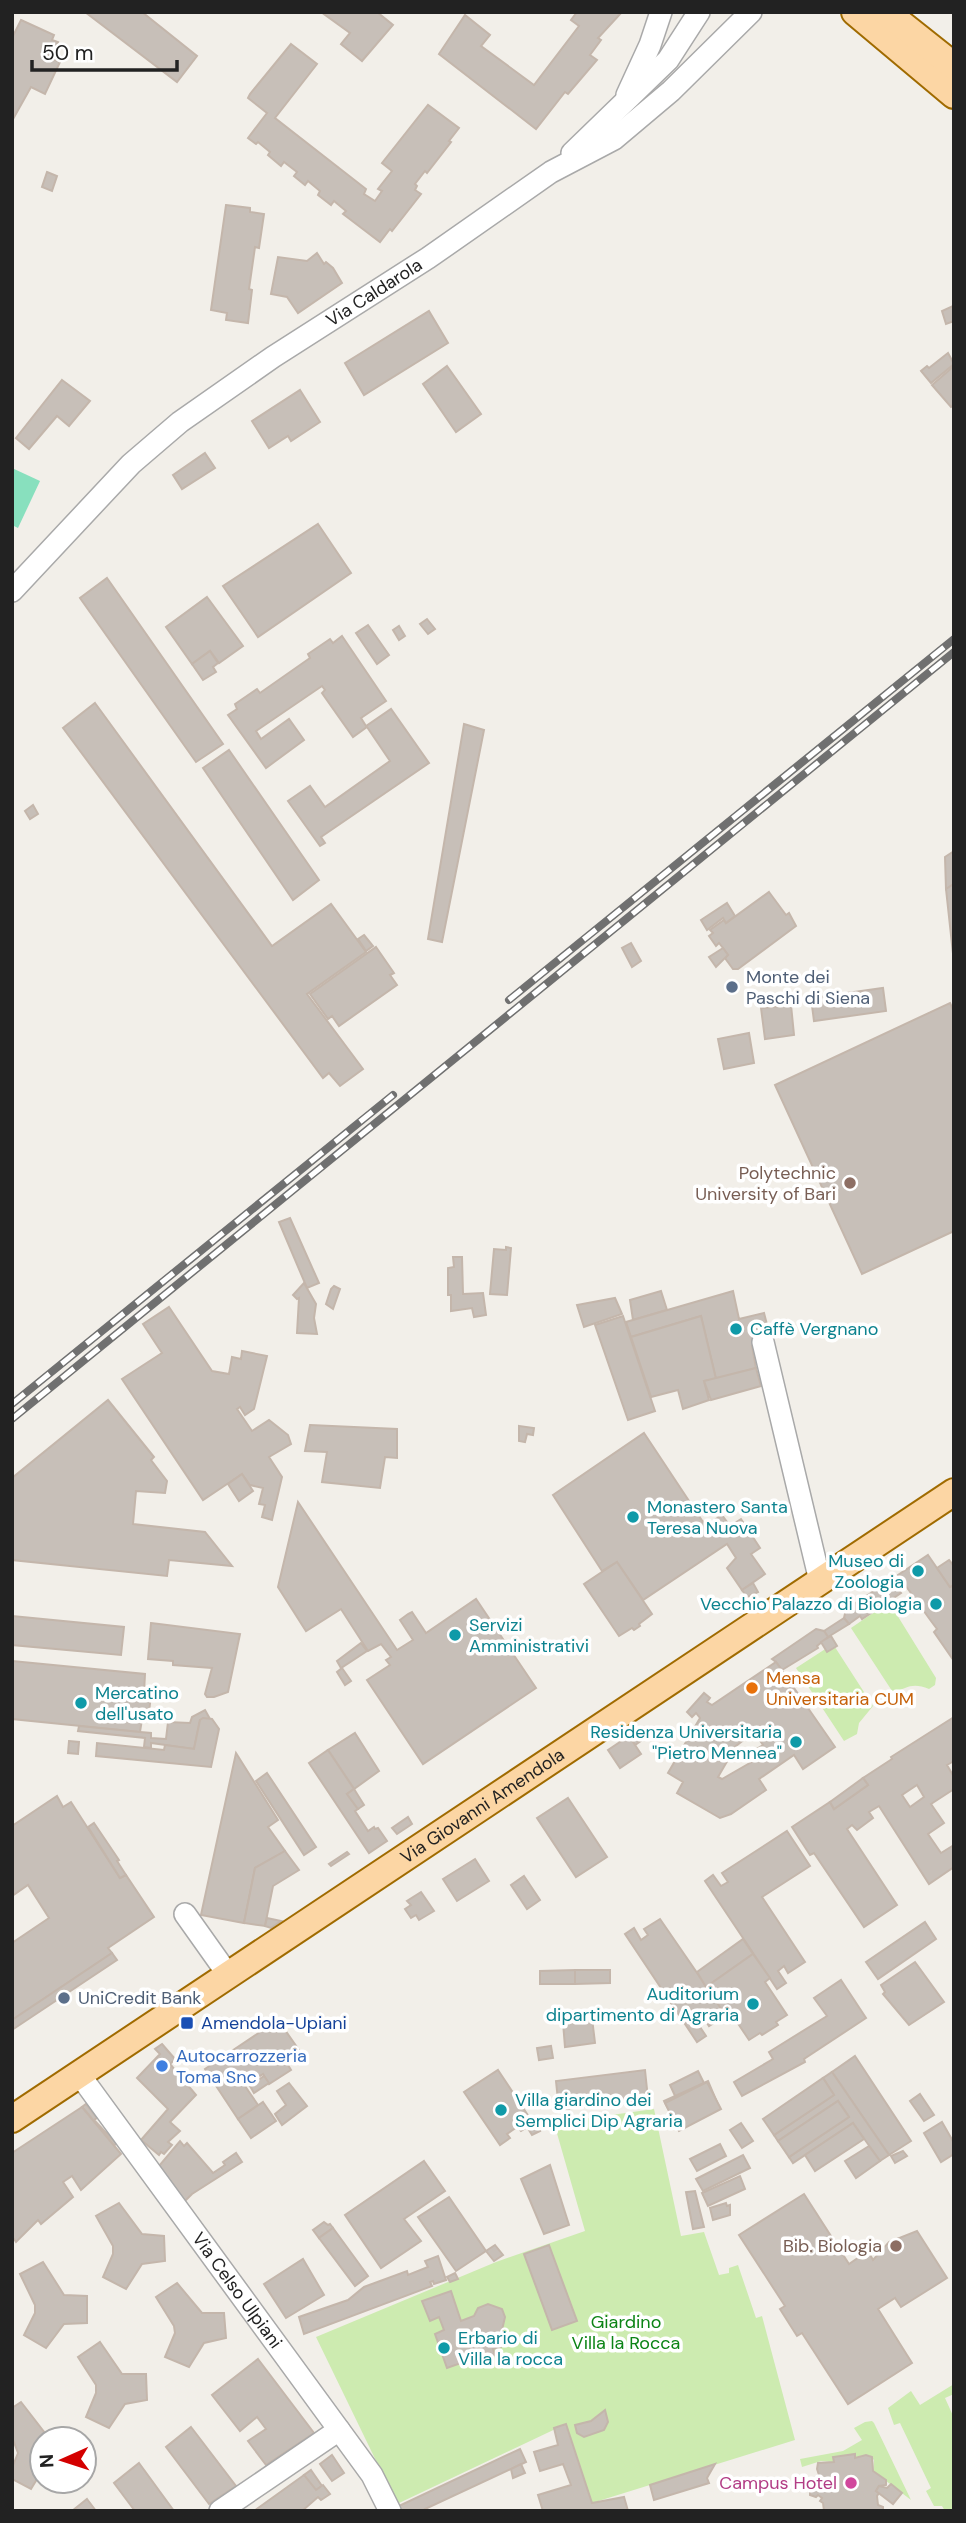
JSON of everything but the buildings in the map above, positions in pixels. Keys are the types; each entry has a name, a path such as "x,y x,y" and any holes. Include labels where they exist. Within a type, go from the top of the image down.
{"main road":[{"path":"855,12 954,95"},
{"path":"886,12 954,66"},
{"name":"Via Giovanni Amendola","path":"12,2119 954,1492"}],"street":[{"path":"622,106 661,12"},
{"path":"551,172 668,60 699,12"},
{"name":"Via Caldarola","path":"12,591 131,464 180,422 273,357 428,258 551,172 614,139 671,91 751,12"},
{"path":"763,1342 820,1581"},
{"path":"187,1916 229,1976"},
{"name":"Via Celso Ulpiani","path":"79,2074 340,2430 372,2475 390,2511"},
{"path":"220,2511 340,2430"}],"green space":[{"path":"12,468 40,481 18,528 12,525"},
{"path":"889,1602 936,1678 935,1685 929,1689 911,1686 894,1694 851,1628"},
{"path":"833,1644 873,1706 859,1723 857,1734 844,1741 796,1668"},
{"name":"Giardino Villa la Rocca","path":"654,2109 681,2236 704,2232 719,2275 729,2273 729,2268 738,2265 756,2318 762,2316 795,2440 592,2503 566,2424 397,2504 316,2337 496,2262 585,2231 554,2123"},
{"path":"954,2384 954,2394 945,2398 954,2418 954,2511 945,2511 942,2506 934,2506 926,2491 931,2488 900,2423 894,2425 888,2408 911,2391 920,2405"},
{"path":"872,2421 911,2500 873,2471 874,2460 869,2455 855,2458 854,2454 833,2457 834,2462 821,2461 802,2467 800,2459 843,2451 862,2440 854,2428"}],"railway":[{"path":"509,1000 954,639"},
{"path":"12,1419 954,652"},
{"path":"12,1404 393,1095"}],"place":[{"name":"Monte dei Paschi di Siena","path":"732,987"},
{"name":"Polytechnic University of Bari","path":"850,1183"},
{"name":"Caffè Vergnano","path":"736,1329"},
{"name":"Monastero Santa Teresa Nuova","path":"633,1517"},
{"name":"Museo di Zoologia","path":"918,1571"},
{"name":"Vecchio Palazzo di Biologia","path":"936,1604"},
{"name":"Servizi Amministrativi","path":"455,1635"},
{"name":"Mensa Universitaria CUM","path":"752,1688"},
{"name":"Mercatino dell'usato","path":"81,1703"},
{"name":"Residenza Universitaria \"Pietro Mennea\"","path":"796,1742"},
{"name":"UniCredit Bank","path":"64,1998"},
{"name":"Auditorium dipartimento di Agraria","path":"753,2004"},
{"name":"Amendola-Upiani","path":"187,2023"},
{"name":"Autocarrozzeria Toma Snc","path":"162,2066"},
{"name":"Villa giardino dei Semplici Dip Agraria","path":"501,2110"},
{"name":"Bib. Biologia","path":"896,2246"},
{"name":"Erbario di Villa la rocca","path":"444,2348"},
{"name":"Campus Hotel","path":"851,2483"}]}
